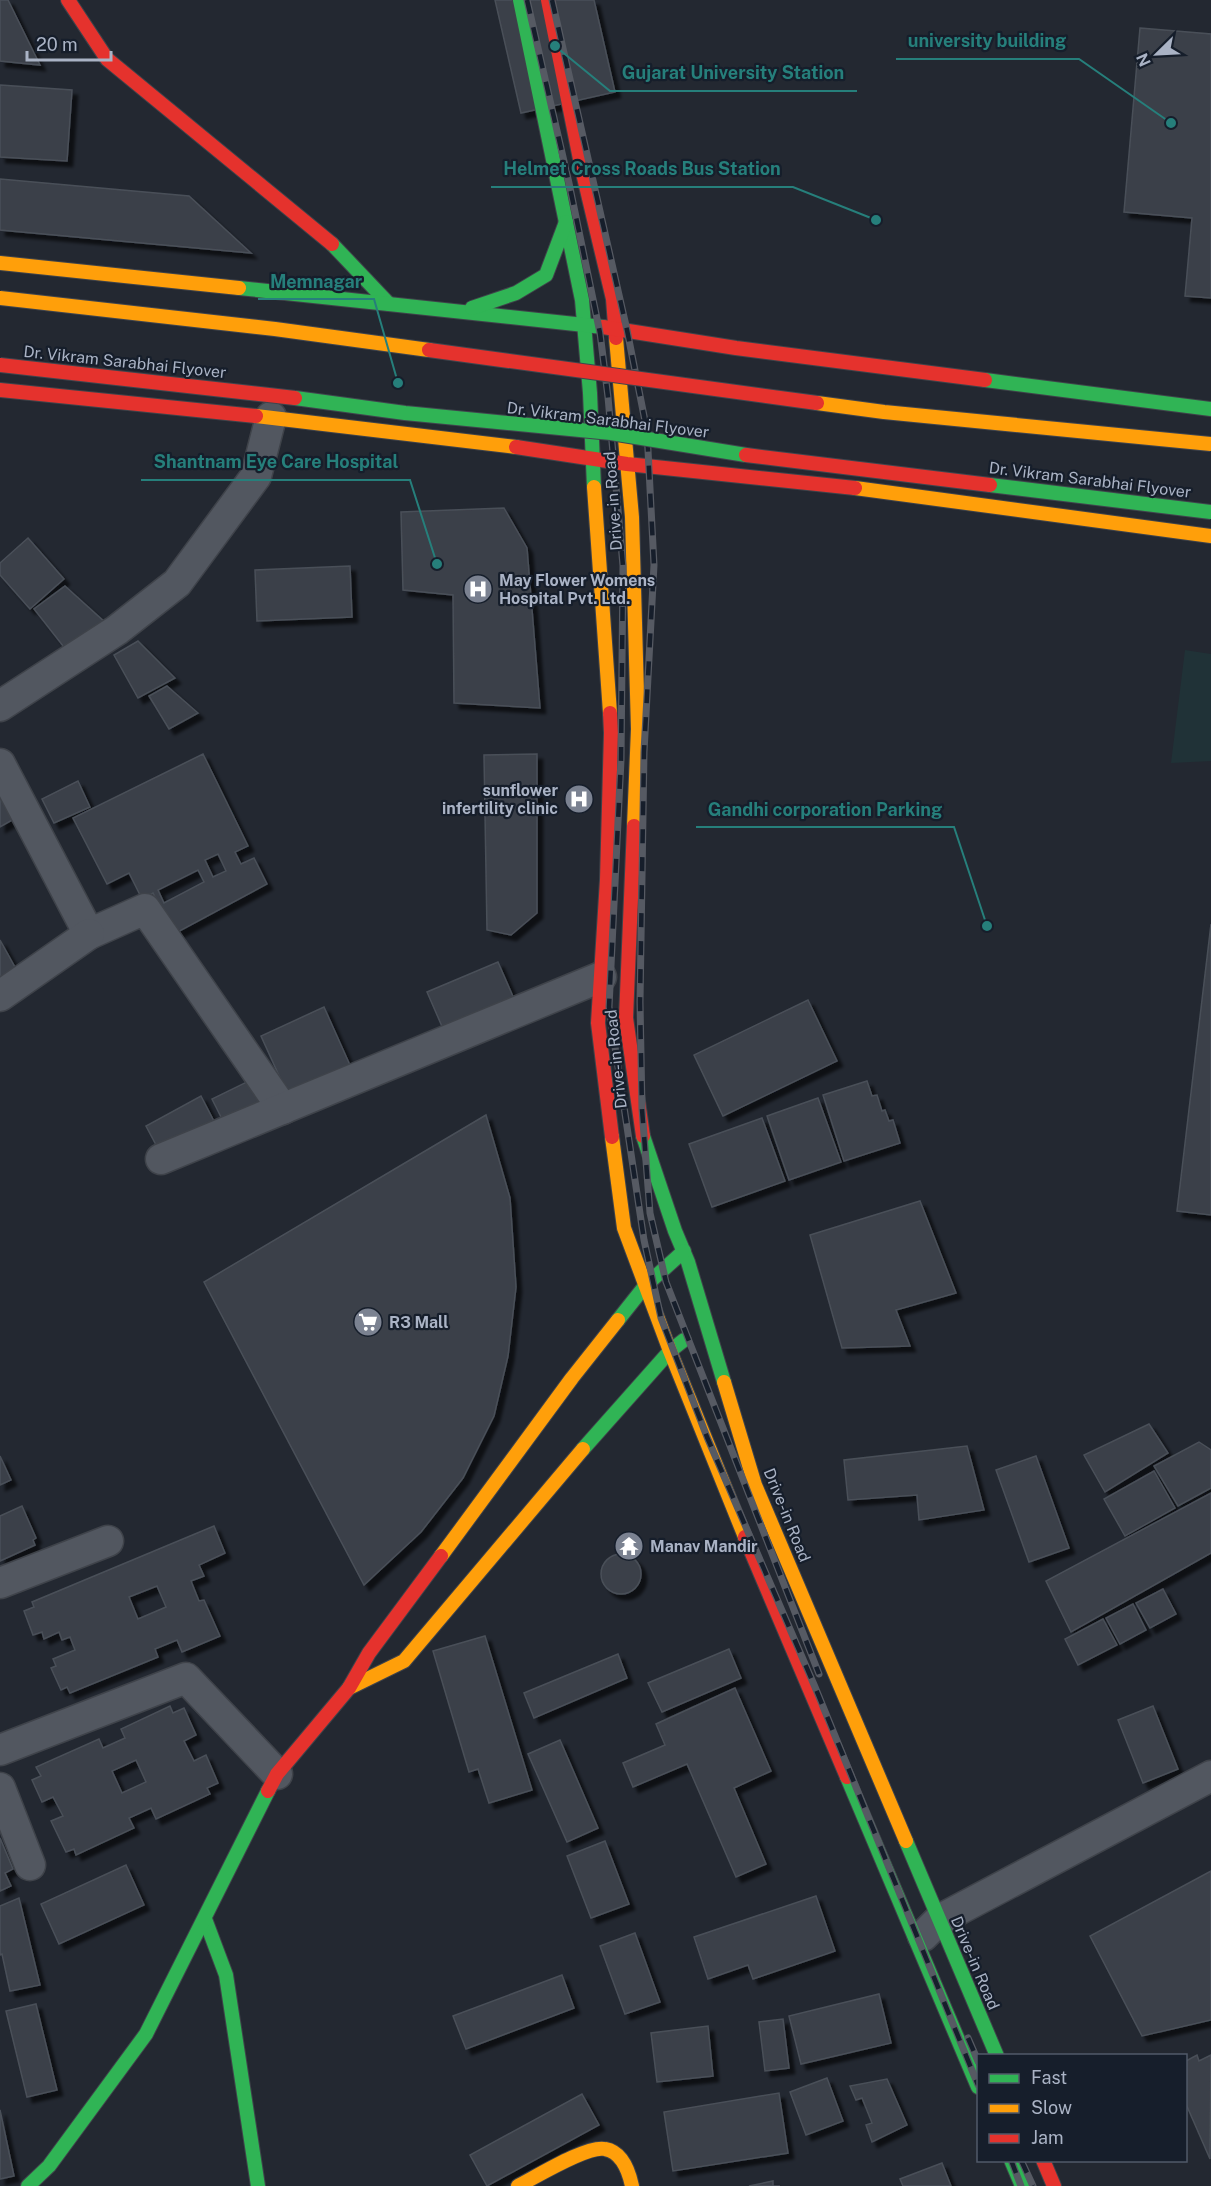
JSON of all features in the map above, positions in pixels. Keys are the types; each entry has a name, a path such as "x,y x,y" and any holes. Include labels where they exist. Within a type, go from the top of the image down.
{"main road":[{"path":"68,0 107,59 327,238 390,304"},
{"path":"520,0 582,300 590,393 592,459 611,733 607,880 598,1023 624,1228 670,1351 795,1656 977,2085"},
{"name":"Drive-in Road","path":"548,0 582,169 613,299 632,517 638,729 626,1018 641,1129 684,1251 755,1485 997,2054"},
{"path":"459,312 516,293 546,275 566,222"},
{"path":"0,262 584,324 736,348 1211,409"},
{"path":"0,298 275,329 884,412 1211,444"},
{"name":"Dr. Vikram Sarabhai Flyover","path":"0,365 251,392 405,413 611,433 755,457 1211,512"},
{"path":"0,390 271,417 480,442 627,464 800,481 1211,536"},
{"path":"28,2186 48,2166 146,2034 277,1774 349,1688 369,1653 572,1378 645,1286 684,1251"},
{"path":"349,1688 404,1661 611,1415 670,1351 707,1323"},
{"path":"205,1919 226,1975 258,2186"},
{"path":"518,2186 587,2152 604,2149 618,2156 628,2170 632,2186"},
{"path":"1012,2162 1022,2186"},
{"path":"1043,2162 1054,2186"}],"street":[{"path":"0,706 117,630 177,583 256,476 271,417"},
{"path":"0,764 89,934"},
{"path":"0,996 89,934 145,909 283,1109"},
{"path":"160,1160 601,977"},
{"path":"0,1583 108,1541"},
{"path":"0,1750 186,1678 277,1774"},
{"path":"917,1943 939,1920 1211,1776"},
{"path":"0,1788 30,1865"}],"shaded area":[{"path":"1185,650 1211,654 1211,761 1171,763"}],"building":[{"path":"0,0 8,0 40,65 0,61"},
{"path":"495,0 594,0 615,92 521,113"},
{"path":"1140,28 1211,34 1211,298 1185,296 1192,218 1124,212"},
{"path":"0,85 72,90 67,161 0,157"},
{"path":"0,179 189,196 251,253 0,230"},
{"path":"504,508 527,548 540,708 454,703 453,595 403,590 401,512"},
{"path":"28,538 64,579 30,609 0,575 0,563"},
{"path":"350,566 352,617 257,621 255,570"},
{"path":"65,586 107,624 67,651 34,609"},
{"path":"138,641 175,678 138,698 114,655"},
{"path":"167,686 198,713 169,729 149,696"},
{"path":"203,754 248,846 235,852 241,864 254,858 267,884 174,934 153,893 142,899 129,873 107,884 73,818","holes":["218,854 226,871 213,877 205,860","198,870 204,882 164,903 158,890"]},
{"path":"537,754 537,913 511,935 487,930 484,755"},
{"path":"78,781 90,807 54,823 42,799"},
{"path":"2,798 14,819 0,827 0,799"},
{"path":"1211,924 1211,1215 1177,1211"},
{"path":"0,940 16,969 0,978"},
{"path":"498,962 515,1001 444,1031 427,992"},
{"path":"808,1000 837,1061 723,1116 694,1055"},
{"path":"324,1007 354,1074 291,1102 261,1036"},
{"path":"257,1077 272,1107 227,1129 212,1099"},
{"path":"867,1081 872,1096 877,1095 882,1111 885,1110 889,1121 893,1120 900,1143 844,1161 823,1095"},
{"path":"201,1096 219,1131 164,1160 146,1126"},
{"path":"818,1098 841,1162 789,1180 767,1116"},
{"name":"R3 Mall","path":"486,1115 510,1198 516,1287 508,1356 494,1416 463,1478 421,1532 364,1585 204,1282"},
{"path":"762,1118 785,1181 712,1207 689,1144"},
{"path":"920,1201 956,1293 896,1310 910,1346 842,1348 810,1235"},
{"path":"1149,1424 1168,1453 1105,1492 1084,1455"},
{"path":"1199,1442 1211,1450 1211,1488 1178,1506 1154,1466"},
{"path":"967,1446 984,1510 919,1520 917,1495 848,1500 844,1460"},
{"path":"0,1456 11,1480 0,1485"},
{"path":"1036,1456 1069,1548 1029,1562 996,1470"},
{"path":"1154,1471 1175,1508 1125,1536 1104,1499"},
{"path":"1211,1493 1211,1553 1071,1632 1046,1581"},
{"path":"22,1506 36,1538 33,1540 35,1545 0,1561 0,1516"},
{"path":"214,1526 225,1553 199,1565 204,1576 191,1581 199,1601 204,1600 220,1636 182,1652 177,1640 155,1649 158,1657 70,1693 67,1687 61,1690 51,1668 56,1666 53,1659 75,1650 70,1637 62,1640 59,1632 44,1639 42,1632 33,1635 24,1611 34,1607 32,1602","holes":["157,1586 166,1607 138,1619 129,1597"]},
{"path":"621,1554 635,1560 641,1574 635,1588 621,1594 607,1588 601,1574 607,1560"},
{"path":"1163,1589 1176,1614 1150,1628 1136,1603"},
{"path":"1133,1604 1146,1630 1120,1644 1106,1618"},
{"path":"1103,1619 1117,1645 1078,1665 1065,1639"},
{"path":"485,1636 532,1790 489,1803 478,1769 469,1772 433,1651"},
{"path":"729,1649 741,1678 662,1712 648,1683"},
{"path":"618,1654 627,1678 534,1718 524,1693"},
{"path":"735,1688 771,1771 734,1788 766,1864 736,1877 687,1764 633,1787 623,1763 665,1745 656,1724"},
{"path":"170,1706 173,1713 184,1708 196,1735 184,1741 194,1761 206,1755 218,1783 207,1788 210,1794 156,1819 151,1808 129,1818 134,1828 76,1855 74,1849 66,1852 51,1821 63,1816 53,1797 42,1802 32,1780 41,1776 36,1767 99,1739 103,1748 125,1738 121,1729","holes":["136,1760 146,1782 122,1793 112,1771"]},
{"path":"1153,1706 1178,1769 1143,1783 1118,1720"},
{"path":"560,1740 598,1828 567,1842 528,1754"},
{"path":"0,1838 13,1869 5,1873 11,1886 0,1891"},
{"path":"605,1841 629,1904 591,1918 567,1856"},
{"path":"126,1865 144,1905 59,1944 41,1904"},
{"path":"1211,1871 1211,2020 1142,2036 1090,1936"},
{"path":"816,1896 835,1951 753,1979 748,1965 708,1979 694,1937"},
{"path":"19,1898 40,1985 10,1991 2,1954 0,1955 0,1906"},
{"path":"635,1933 660,2002 625,2014 600,1946"},
{"path":"562,1975 574,2008 466,2049 453,2016"},
{"path":"879,1994 891,2043 801,2064 789,2016"},
{"path":"36,2004 57,2090 27,2097 6,2011"},
{"path":"783,2019 789,2068 765,2071 759,2022"},
{"path":"708,2026 713,2076 657,2082 651,2033"},
{"path":"1197,2055 1199,2061 1211,2055 1210,2159 1187,2106 1187,2060"},
{"path":"827,2078 843,2121 806,2135 790,2092"},
{"path":"887,2079 907,2125 872,2142 866,2125 872,2123 862,2098 856,2100 850,2086"},
{"path":"779,2093 788,2153 673,2171 664,2112"},
{"path":"582,2094 599,2125 487,2186 470,2155"},
{"path":"0,2110 14,2176 0,2179"},
{"path":"942,2163 951,2186 903,2186 900,2179"},
{"path":"773,2181 773,2186 749,2186"}],"railway":[{"path":"527,0 569,183 600,333 608,397 623,566 621,760 609,1007 644,1240 661,1318 707,1437 815,1687 977,2083"},
{"path":"552,0 627,330 647,431 654,565 644,752 640,1002 642,1109 650,1213 666,1282 819,1674"},
{"path":"968,2038 977,2059"},
{"path":"1012,2162 1021,2186"},
{"path":"1022,2162 1033,2186"}],"traffic: fast":[{"path":"520,0 582,300 590,393 594,487"},
{"path":"472,308 516,293 546,275 566,222"},
{"path":"332,244 389,304"},
{"path":"239,288 603,327"},
{"path":"985,380 1211,409"},
{"path":"295,398 405,413 611,433 746,455"},
{"path":"990,485 1211,512"},
{"path":"643,1136 675,1231 688,1262 724,1382"},
{"path":"618,1320 645,1286 684,1251"},
{"path":"583,1449 670,1351 684,1340"},
{"path":"847,1777 977,2085"},
{"path":"28,2186 49,2166 146,2034 268,1791"},
{"path":"906,1841 996,2054"},
{"path":"205,1919 226,1975 258,2186"},
{"path":"1012,2162 1022,2186"}],"traffic: slow":[{"path":"0,263 239,288"},
{"path":"0,298 275,329 429,350"},
{"path":"616,338 632,517 638,729 634,826"},
{"path":"817,403 884,412 1211,444"},
{"path":"256,416 516,447"},
{"path":"594,487 610,713"},
{"path":"855,488 1211,536"},
{"path":"612,1137 624,1228 670,1351 745,1537"},
{"path":"441,1556 572,1378 618,1320"},
{"path":"724,1382 755,1485 906,1841"},
{"path":"349,1688 404,1661 583,1449"},
{"path":"518,2186 574,2157 597,2149 611,2151 620,2158 627,2169 632,2186"}],"traffic: jam":[{"path":"68,0 107,59 332,244"},
{"path":"548,0 582,169 613,299 616,338"},
{"path":"603,327 736,348 985,380"},
{"path":"429,350 817,403"},
{"path":"0,365 295,398"},
{"path":"0,390 256,416"},
{"path":"516,447 627,464 855,488"},
{"path":"746,455 990,485"},
{"path":"610,713 607,880 598,1023 612,1137"},
{"path":"634,826 626,1018 643,1136"},
{"path":"745,1537 847,1777"},
{"path":"268,1791 277,1774 349,1688 369,1653 441,1556"},
{"path":"1044,2162 1054,2186"}],"place":[{"name":"Gujarat University Station","path":"555,46"},
{"name":"university building","path":"1171,123"},
{"name":"Helmet Cross Roads Bus Station","path":"876,220"},
{"name":"Memnagar","path":"398,383"},
{"name":"Shantnam Eye Care Hospital","path":"437,564"},
{"name":"May Flower Womens Hospital Pvt. Ltd.","path":"478,589"},
{"name":"sunflower infertility clinic","path":"579,799"},
{"name":"Gandhi corporation Parking","path":"987,926"},
{"name":"R3 Mall","path":"368,1322"},
{"name":"Manav Mandir","path":"629,1546"}]}
